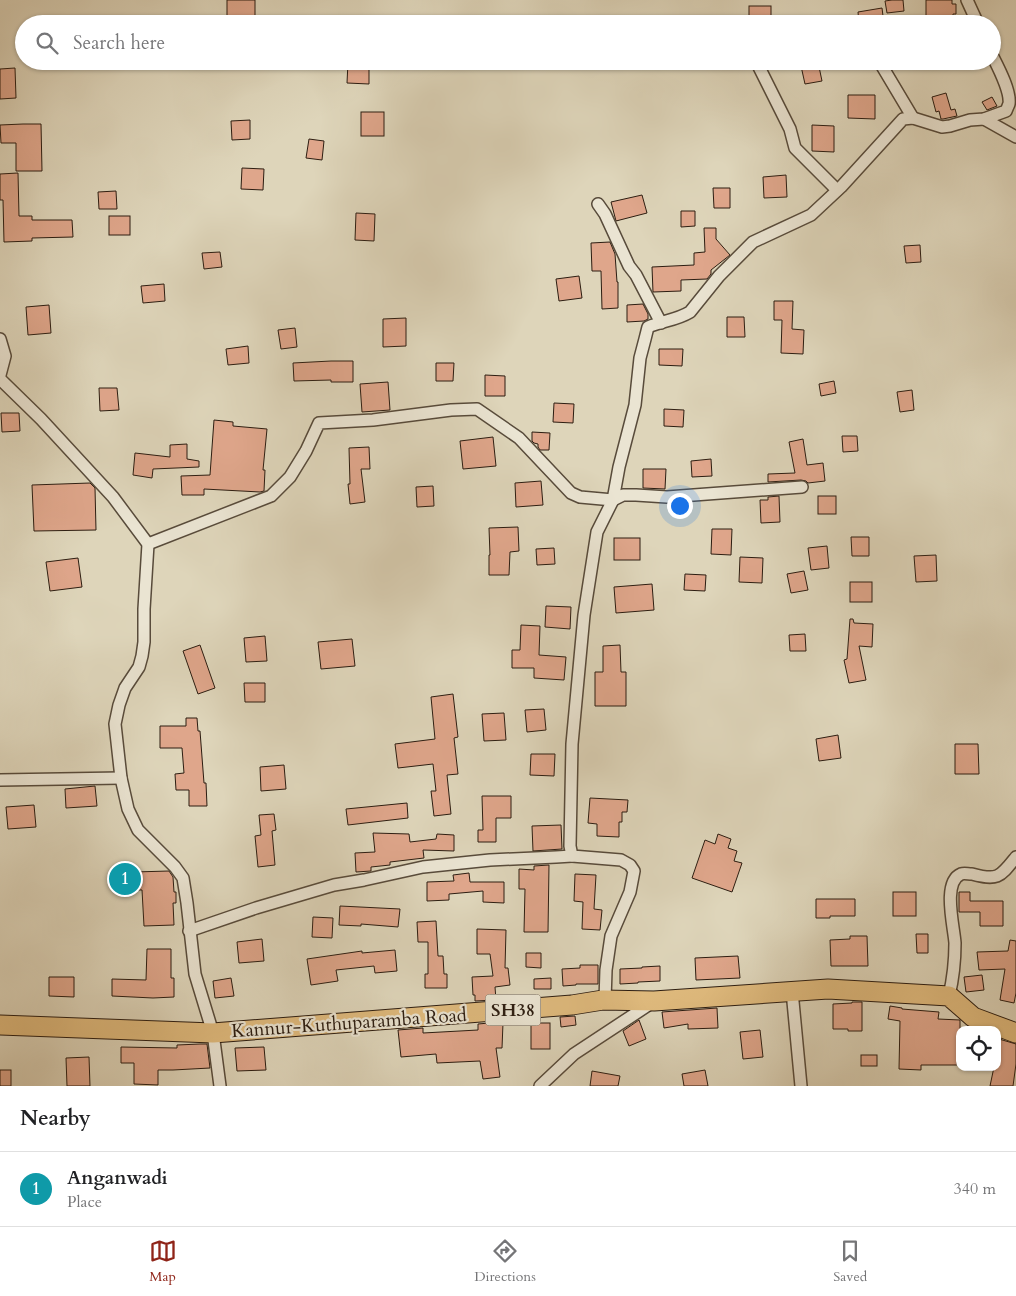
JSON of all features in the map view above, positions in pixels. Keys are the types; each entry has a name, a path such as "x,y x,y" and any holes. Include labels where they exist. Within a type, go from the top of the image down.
{"main road":[{"name":"Kannur-Kuthuparamba Road","path":"0,1025 213,1033 572,1005 605,1000 654,1001 828,989 949,996"},
{"path":"949,996 973,1017 1016,1033"}],"street":[{"path":"967,0 974,15"},
{"path":"760,70 790,129 795,148 837,190"},
{"path":"884,70 913,118"},
{"path":"572,856 570,846 572,744 584,615 597,532 613,500 619,467 635,405 640,358 648,327 685,316 719,276 753,242 811,215 903,119 913,118 942,127 970,120 984,119 1006,111 1009,105 1008,96 999,70"},
{"path":"984,119 1016,137"},
{"path":"598,204 605,214 629,266 636,275 661,322"},
{"path":"0,339 5,356 0,375"},
{"path":"0,379 41,419 113,497 148,544 142,656 139,667 125,688 115,724 121,778 128,809 138,830 175,867 183,878 194,974 213,1033 220,1086"},
{"path":"148,544 270,496 290,477 306,451 319,423 373,420 451,410 477,409 519,438 571,493 580,497 613,500 623,495 667,497 802,487"},
{"path":"0,780 121,778"},
{"path":"189,931 256,908 334,885 416,869 490,860 572,856 621,860 630,865 634,871 630,892 611,936 606,970 605,1000"},
{"path":"949,996 953,978 955,944 950,908 952,885 962,873 985,878 998,876 1016,857"},
{"path":"792,992 801,1086"},
{"path":"540,1086 574,1054 654,1001"}],"building":[{"path":"227,0 255,0 255,15 227,15"},
{"path":"903,0 904,11 887,13 885,1"},
{"path":"926,0 952,0 952,4 956,4 956,14 926,15"},
{"path":"749,6 771,6 771,15 749,15"},
{"path":"882,8 883,15 858,15 858,12"},
{"path":"15,68 16,98 0,99 0,69"},
{"path":"348,70 369,70 369,84 347,83"},
{"path":"802,70 820,70 822,81 805,84"},
{"path":"946,93 951,110 955,109 957,116 941,119 939,111 936,112 932,97"},
{"path":"848,95 875,95 875,119 848,118"},
{"path":"992,97 997,106 987,110 982,102"},
{"path":"361,112 384,112 384,136 361,136"},
{"path":"250,120 250,139 232,140 231,121"},
{"path":"41,124 42,171 16,171 16,143 1,143 0,125"},
{"path":"812,125 834,126 834,152 812,151"},
{"path":"309,139 324,141 322,160 306,158"},
{"path":"242,168 264,169 263,190 241,189"},
{"path":"18,173 19,216 32,216 32,220 72,220 73,237 32,238 32,241 4,242 3,200 0,200 0,174"},
{"path":"786,175 787,197 764,198 763,177"},
{"path":"713,188 730,188 730,208 714,208"},
{"path":"116,191 117,209 99,209 98,192"},
{"path":"642,195 647,213 616,221 611,202"},
{"path":"681,211 695,211 695,226 681,227"},
{"path":"356,213 375,214 374,241 355,240"},
{"path":"109,216 130,216 130,235 109,235"},
{"path":"704,228 716,228 716,239 730,255 711,270 711,274 707,279 681,280 681,291 653,292 652,267 694,265 694,253 705,252"},
{"path":"610,242 615,254 618,308 602,309 601,271 592,271 591,243"},
{"path":"920,245 921,262 906,263 904,246"},
{"path":"220,252 222,267 204,269 202,253"},
{"path":"579,276 582,298 559,301 556,279"},
{"path":"164,284 165,301 143,303 141,286"},
{"path":"774,301 793,301 792,329 804,330 803,354 781,353 782,320 774,320"},
{"path":"643,304 648,314 648,319 627,322 627,305"},
{"path":"49,305 51,333 28,335 26,307"},
{"path":"727,317 744,317 745,337 727,337"},
{"path":"406,318 406,346 383,347 383,319"},
{"path":"295,328 297,347 281,349 278,330"},
{"path":"248,346 249,363 228,365 226,349"},
{"path":"659,349 683,349 682,366 659,365"},
{"path":"353,361 353,382 331,382 331,380 294,381 293,363"},
{"path":"436,363 454,363 453,381 436,381"},
{"path":"485,375 505,376 505,396 485,396"},
{"path":"834,381 836,393 821,396 819,384"},
{"path":"388,382 390,410 362,412 360,384"},
{"path":"99,388 117,388 119,410 100,411"},
{"path":"912,390 914,410 900,412 897,392"},
{"path":"554,403 574,404 573,423 553,422"},
{"path":"664,409 684,410 683,427 664,426"},
{"path":"1,413 19,413 20,431 2,432"},
{"path":"214,420 233,422 233,426 267,429 263,470 265,470 264,491 204,489 204,495 182,495 181,476 210,475"},
{"path":"532,432 550,433 549,450 540,450 538,444 532,441"},
{"path":"842,436 857,436 858,451 843,452"},
{"path":"493,437 496,466 463,469 460,441"},
{"path":"803,439 807,465 823,463 825,481 808,483 801,480 768,482 768,474 795,473 789,442"},
{"path":"187,444 187,459 199,461 199,467 153,469 152,478 133,475 135,453 170,457 170,445"},
{"path":"369,447 370,469 361,469 365,502 350,504 348,484 350,484 349,448"},
{"path":"711,459 712,476 692,477 691,461"},
{"path":"643,469 666,469 665,489 643,488"},
{"path":"541,481 543,505 516,507 515,483"},
{"path":"90,483 95,488 96,530 34,531 32,485"},
{"path":"433,486 434,506 417,507 416,487"},
{"path":"779,496 780,522 761,523 760,500 768,500 768,497"},
{"path":"818,496 836,496 836,514 818,514"},
{"path":"518,527 519,551 510,552 509,575 489,575 489,528"},
{"path":"712,529 732,529 731,555 711,554"},
{"path":"851,537 869,537 869,556 852,556"},
{"path":"614,538 640,538 640,560 614,560"},
{"path":"827,546 829,568 811,570 808,548"},
{"path":"554,548 555,564 537,565 536,549"},
{"path":"936,555 937,581 916,582 914,556"},
{"path":"740,557 763,558 762,583 739,582"},
{"path":"78,558 82,587 50,591 46,562"},
{"path":"804,571 808,590 791,593 787,574"},
{"path":"685,574 706,575 705,591 684,590"},
{"path":"850,582 872,582 872,602 850,602"},
{"path":"652,584 654,610 616,613 614,587"},
{"path":"546,606 571,607 570,629 545,627"},
{"path":"850,619 853,619 854,623 873,624 872,647 859,646 866,680 849,683 844,660 847,659"},
{"path":"521,625 540,626 539,655 566,657 564,680 534,678 534,668 512,668 512,650 520,650"},
{"path":"805,634 806,651 790,651 789,635"},
{"path":"265,636 267,661 246,662 244,638"},
{"path":"352,639 355,666 321,669 318,642"},
{"path":"200,645 215,688 198,694 183,651"},
{"path":"620,645 621,672 626,672 626,706 595,706 595,672 603,672 603,646"},
{"path":"244,683 265,683 265,702 245,702"},
{"path":"453,694 458,737 454,738 458,774 447,775 451,814 434,816 431,791 436,791 433,764 398,768 395,744 435,739 431,697"},
{"path":"544,709 546,730 527,732 525,710"},
{"path":"504,713 506,740 484,741 482,714"},
{"path":"186,718 197,718 198,731 200,731 204,783 206,783 207,806 189,806 189,790 176,790 175,774 184,773 182,748 160,748 160,726 186,726"},
{"path":"838,735 841,758 819,761 816,739"},
{"path":"955,744 978,744 979,774 955,774"},
{"path":"531,754 555,754 554,776 530,775"},
{"path":"284,765 286,789 261,791 260,767"},
{"path":"95,786 97,806 66,808 65,789"},
{"path":"482,796 511,796 511,818 496,818 496,842 478,842 478,830 483,830"},
{"path":"590,798 628,800 627,812 622,812 622,822 619,822 619,837 597,836 597,824 588,823"},
{"path":"407,803 408,818 348,825 346,809"},
{"path":"34,805 36,827 8,829 6,807"},
{"path":"274,814 276,830 272,831 275,865 258,867 255,836 261,835 259,815"},
{"path":"561,825 562,849 533,851 532,826"},
{"path":"373,833 409,834 410,842 436,839 437,834 454,835 454,851 423,850 424,858 390,862 390,865 371,867 371,871 356,872 355,853 375,852"},
{"path":"718,834 731,839 728,848 737,851 734,861 742,863 732,892 692,878 705,840 715,844"},
{"path":"549,865 548,932 524,932 525,889 519,889 519,869 534,870 534,866"},
{"path":"114,868 134,868 134,872 169,871 173,877 174,892 176,892 176,903 173,903 174,925 144,926 142,890 117,889"},
{"path":"469,873 470,882 504,882 504,903 483,902 483,891 449,894 449,900 427,901 427,882 454,881 453,875"},
{"path":"575,874 596,875 594,909 602,910 600,930 582,929 583,902 574,901"},
{"path":"893,892 916,892 916,916 893,916"},
{"path":"959,892 970,892 970,901 1003,901 1003,926 980,926 980,912 959,912"},
{"path":"816,899 855,899 855,916 816,918"},
{"path":"340,906 400,909 398,927 361,924 361,926 339,925"},
{"path":"313,917 333,918 332,938 312,937"},
{"path":"436,921 438,956 443,956 444,974 447,974 447,988 425,988 425,974 428,974 428,942 418,942 417,922"},
{"path":"477,929 506,930 505,968 508,968 510,985 495,987 496,1000 475,1001 475,995 473,995 472,977 493,976 490,954 477,954"},
{"path":"916,934 928,934 928,953 917,953"},
{"path":"850,936 867,936 868,966 831,966 830,940 850,939"},
{"path":"262,939 264,961 239,963 237,942"},
{"path":"1010,940 1016,941 1016,993 1014,1003 1000,1000 1005,969 979,970 977,952 1008,951"},
{"path":"147,949 171,949 171,978 174,978 174,997 112,996 112,979 146,980"},
{"path":"395,950 397,971 375,973 374,966 336,970 338,981 311,985 307,959 362,951 362,953"},
{"path":"526,953 541,953 541,968 526,967"},
{"path":"738,956 740,978 696,980 695,958"},
{"path":"580,965 598,965 598,984 563,986 562,969 580,968"},
{"path":"660,966 660,981 620,984 620,969"},
{"path":"982,975 984,990 966,992 964,977"},
{"path":"49,977 74,977 74,997 49,996"},
{"path":"231,978 234,996 215,998 213,981"},
{"path":"551,978 551,989 534,989 534,979"},
{"path":"862,1002 862,1031 833,1029 833,1004"},
{"path":"890,1006 902,1009 939,1012 938,1019 960,1020 960,1026 956,1026 956,1065 921,1065 921,1070 899,1069 900,1021 888,1019"},
{"path":"717,1008 718,1028 688,1029 688,1024 664,1028 662,1012"},
{"path":"575,1016 576,1025 561,1027 560,1017"},
{"path":"639,1020 646,1039 629,1046 623,1031"},
{"path":"503,1023 502,1048 496,1048 500,1077 483,1079 480,1061 437,1063 436,1054 401,1057 398,1030 423,1028 423,1033 478,1030 478,1024"},
{"path":"531,1023 550,1023 550,1049 531,1049"},
{"path":"760,1030 763,1057 743,1059 740,1032"},
{"path":"1001,1040 1016,1044 1013,1086 990,1086 993,1071 1001,1071"},
{"path":"207,1044 210,1068 158,1070 158,1085 134,1084 134,1063 121,1063 121,1047 177,1048 177,1045"},
{"path":"264,1047 266,1070 237,1071 235,1048"},
{"path":"861,1055 877,1055 877,1066 861,1066"},
{"path":"89,1057 90,1086 67,1086 66,1058"},
{"path":"0,1070 11,1070 11,1086 0,1086"},
{"path":"705,1070 708,1086 684,1086 682,1074"},
{"path":"592,1071 620,1076 618,1086 590,1086"}],"place":[{"name":"Anganwadi","path":"125,879"}]}
